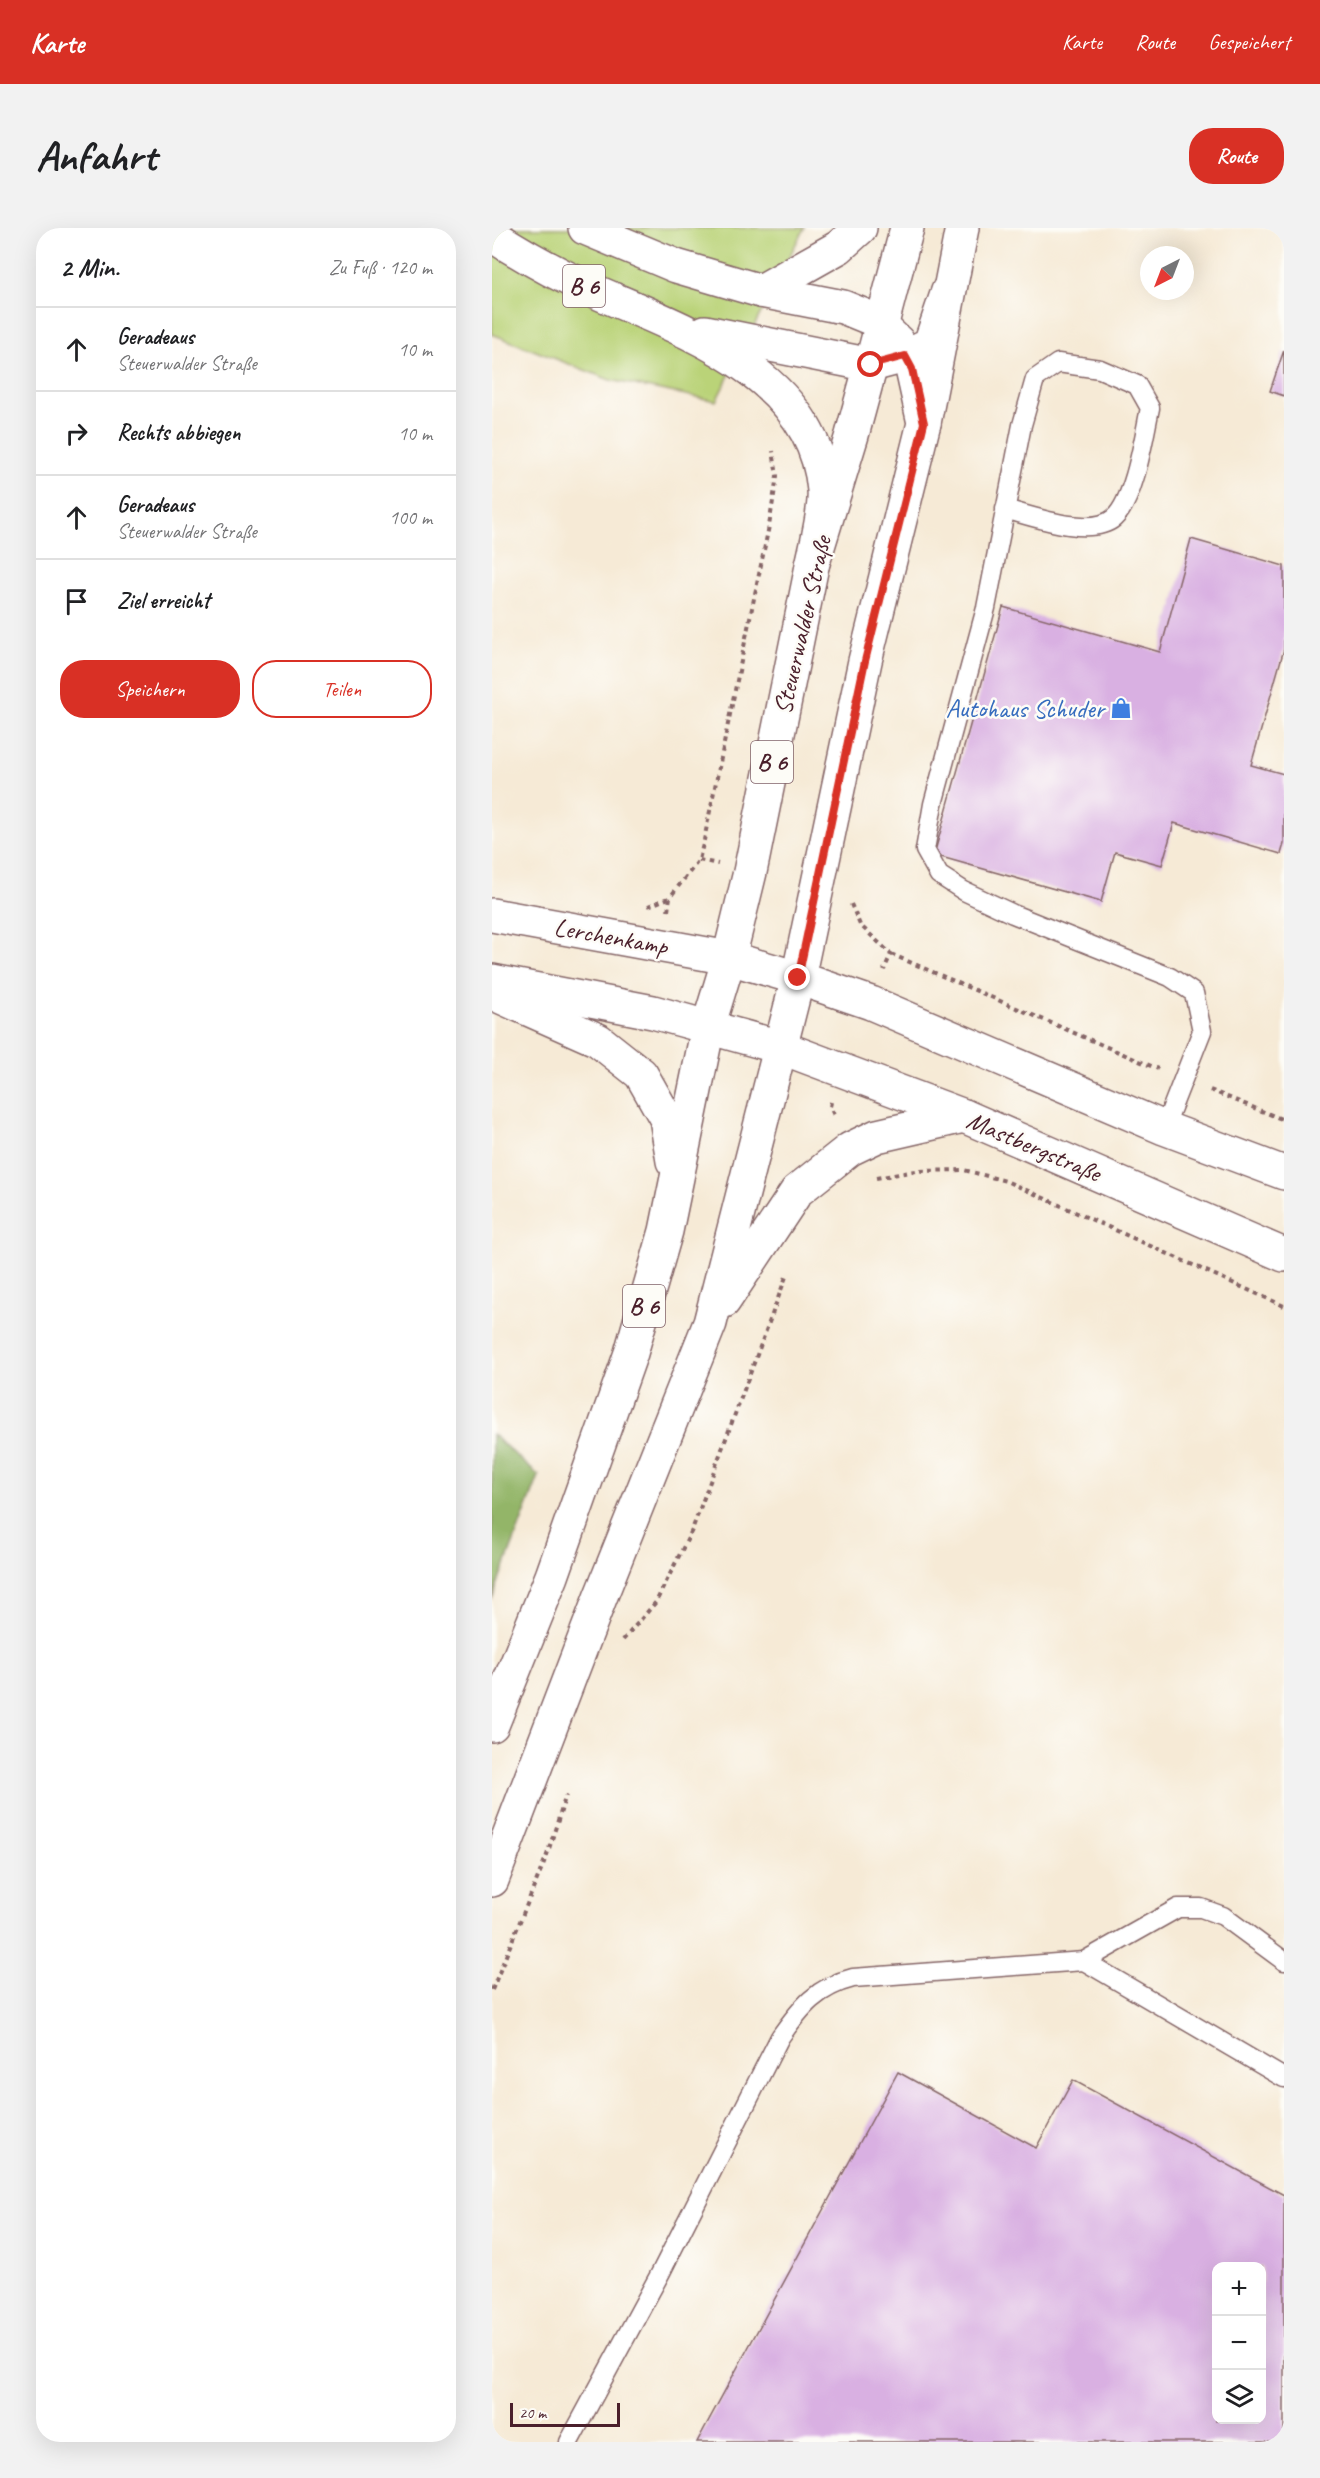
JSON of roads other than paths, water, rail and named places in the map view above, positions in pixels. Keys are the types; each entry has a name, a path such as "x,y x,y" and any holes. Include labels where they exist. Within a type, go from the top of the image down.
{"main road":[{"name":"B 6","path":"492,1880 600,1598 710,1323 798,978 865,661 924,423 912,369 898,342 875,320 843,307 761,291 676,266 585,228"},
{"path":"761,291 839,247 860,228"},
{"name":"Steuerwalder Straße","path":"708,1027 729,958 753,856 812,566 852,435 907,228"},
{"path":"924,423 962,228"},
{"name":"B 6","path":"492,236 524,256 590,289 680,327 731,356 776,391 802,421 817,451 825,492 812,566"},
{"path":"680,327 871,365 905,356 930,344 948,291"},
{"name":"Lerchenkamp","path":"492,915 663,944 729,958 798,978"},
{"path":"798,978 871,1003 1164,1128 1284,1173"},
{"path":"492,981 653,1012 708,1027"},
{"path":"492,993 598,1040 642,1074 666,1118 676,1183"},
{"name":"B 6","path":"492,1725 552,1576 631,1353 666,1231 708,1027"},
{"name":"Mastbergstraße","path":"708,1027 780,1047 964,1116 1284,1255"},
{"path":"710,1323 797,1191 850,1149 878,1136 964,1116"}],"lane":[{"path":"1005,509 1059,524 1098,525 1114,518 1127,496 1135,474 1150,408 1137,385 1100,369 1058,363 1035,379 1022,425 1005,509 986,608 933,804 925,850 939,875 964,891 1013,914 1170,977 1194,993 1202,1031 1164,1128"},
{"path":"569,2442 661,2272 780,2037 795,2016 813,1998 834,1983 853,1978 1084,1961 1178,1908 1201,1908 1223,1916 1284,1961"},
{"path":"1084,1961 1284,2078"}],"place":[{"name":"Autohaus Schuder","path":"1121,708"}]}
